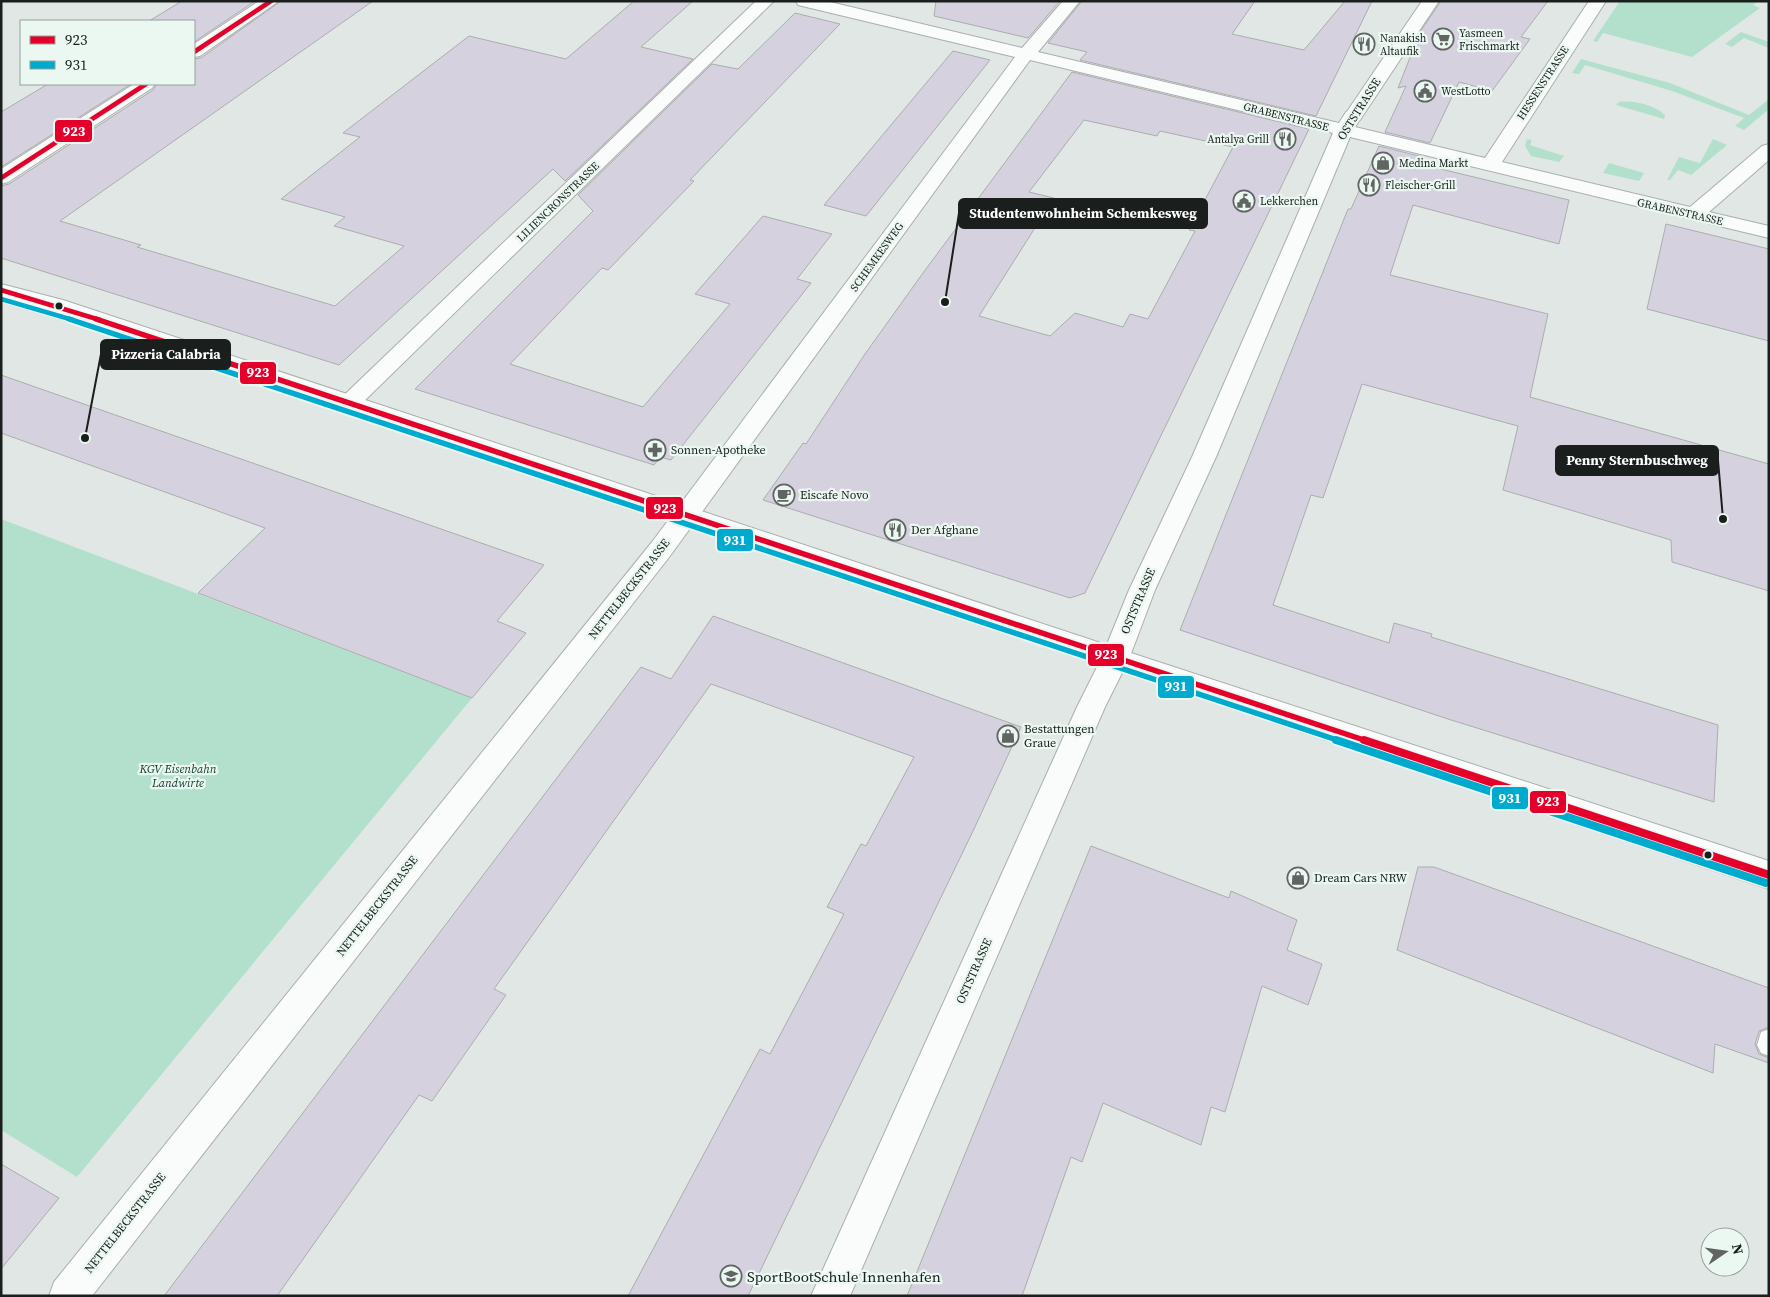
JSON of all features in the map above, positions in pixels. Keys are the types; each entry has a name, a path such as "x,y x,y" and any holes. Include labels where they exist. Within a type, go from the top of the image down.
{"street":[{"path":"195,51 271,1"},
{"name":"LILIENCRONSTRASSE","path":"350,403 766,1"},
{"name":"GRABENSTRASSE","path":"804,1 1027,54 1348,124 1490,166 1769,232"},
{"name":"SCHEMKESWEG","path":"686,516 1027,54 1072,1"},
{"name":"OSTSTRASSE","path":"830,1296 1091,707 1115,660 1142,590 1204,457 1348,124 1431,1"},
{"name":"HESSENSTRASSE","path":"1490,166 1598,1"},
{"path":"1,178 144,85"},
{"path":"1693,215 1769,150"},
{"path":"1,290 54,305 1115,660 1769,875"},
{"name":"NETTELBECKSTRASSE","path":"68,1296 686,516"}],"lane":[{"path":"1769,1040 1769,1045"}],"green space":[{"path":"1620,1 1758,1 1753,5 1760,8 1692,57 1603,33 1597,42 1593,41"},
{"path":"1741,32 1769,42 1769,48 1744,38 1732,47 1725,44"},
{"path":"1581,59 1670,83 1749,115 1769,99 1769,109 1744,130 1735,126 1744,118 1672,91 1585,65 1579,74 1572,73"},
{"path":"1619,102 1631,102 1650,106 1661,112 1665,116 1664,119 1616,105"},
{"path":"1527,139 1532,140 1530,145 1564,156 1559,162 1531,156 1525,146"},
{"path":"1713,139 1727,145 1691,175 1678,170 1670,180 1667,180 1679,157 1700,163"},
{"path":"1609,163 1644,173 1639,181 1603,173"},
{"name":"KGV Eisenbahn Landwirte","path":"1,519 472,698 77,1177 1,1130"}],"building":[{"path":"182,1 255,1 195,41 195,20 151,20"},
{"path":"281,1 373,1 60,221 141,245 137,247 335,306 404,246 334,226 345,217 281,199 360,137 343,133 469,36 566,59 634,1 693,1 641,47 693,59 565,181 553,169 339,365 1,258 1,186 9,184 153,90 156,85 195,85 195,59 201,58"},
{"path":"936,1 1060,1 1028,38 934,16"},
{"path":"1082,1 1255,1 1232,34 1304,50 1345,1 1372,1 1316,116 1080,60 1087,52 1048,43"},
{"path":"1441,1 1548,1 1521,37 1530,39 1492,91 1459,82 1430,143 1385,132 1406,86 1398,88 1420,32"},
{"path":"795,13 840,24 690,180 694,181 608,270 602,268 510,364 643,407 730,304 695,294 763,216 832,234 797,279 811,283 671,460 660,457 654,465 415,389 593,211 578,195 712,64 738,69"},
{"path":"953,51 990,60 866,216 824,205"},
{"path":"1072,72 1309,129 1085,593 1070,598 763,500 803,443 806,444 865,354","holes":["1084,120 1157,136 1160,131 1233,147 1189,230 1195,231 1148,319 1130,314 1123,327 1075,313 1050,336 979,316 1054,198 1029,192"]},
{"path":"46,85 129,85 1,167 1,112"},
{"path":"1379,146 1423,157 1420,164 1569,200 1559,244 1413,205 1390,275 1548,314 1530,397 1769,464 1769,591 1672,562 1671,540 1503,490 1518,426 1362,384 1323,498 1311,495 1273,605 1389,643 1394,623 1432,634 1431,637 1718,725 1714,802 1448,719 1180,630 1348,209 1351,209"},
{"path":"1666,224 1769,249 1769,341 1647,309"},
{"path":"1,375 544,565 497,621 526,633 472,698 198,593 265,528 1,433"},
{"path":"713,616 1021,727 974,829 748,1296 628,1296 760,1049 770,1054 844,914 827,907 861,844 866,846 914,757 711,684 494,989 506,995 432,1101 419,1095 277,1296 164,1296 641,667 671,679"},
{"path":"1091,846 1229,898 1231,891 1297,920 1287,950 1322,964 1308,1005 1262,986 1225,1112 1211,1107 1201,1145 1103,1103 1082,1162 1071,1157 1022,1296 907,1296"},
{"path":"1418,867 1434,867 1769,988 1769,1027 1759,1031 1755,1044 1759,1054 1769,1058 1769,1063 1715,1044 1713,1073 1397,950"},
{"path":"1,1164 59,1198 1,1269"}],"transit line":[{"name":"923","path":"195,51 271,1"},
{"name":"923","path":"1,178 144,85"},
{"name":"923","path":"1,290 55,305 1769,875"},
{"name":"931","path":"1,299 52,313 1766,883"}],"place":[{"name":"Yasmeen Frischmarkt","path":"1443,39"},
{"name":"Nanakish Altaufik","path":"1364,44"},
{"name":"WestLotto","path":"1425,91"},
{"name":"Antalya Grill","path":"1285,139"},
{"name":"Medina Markt","path":"1383,163"},
{"name":"Fleischer-Grill","path":"1369,185"},
{"name":"Lekkerchen","path":"1244,201"},
{"name":"Studentenwohnheim Schemkesweg","path":"945,302"},
{"name":"Pizzeria Calabria","path":"85,438"},
{"name":"Sonnen-Apotheke","path":"655,450"},
{"name":"Eiscafe Novo","path":"784,495"},
{"name":"Penny Sternbuschweg","path":"1723,519"},
{"name":"Der Afghane","path":"895,530"},
{"name":"Bestattungen Graue","path":"1008,736"},
{"name":"Dream Cars NRW","path":"1298,878"},
{"name":"SportBootSchule Innenhafen","path":"731,1276"}]}
